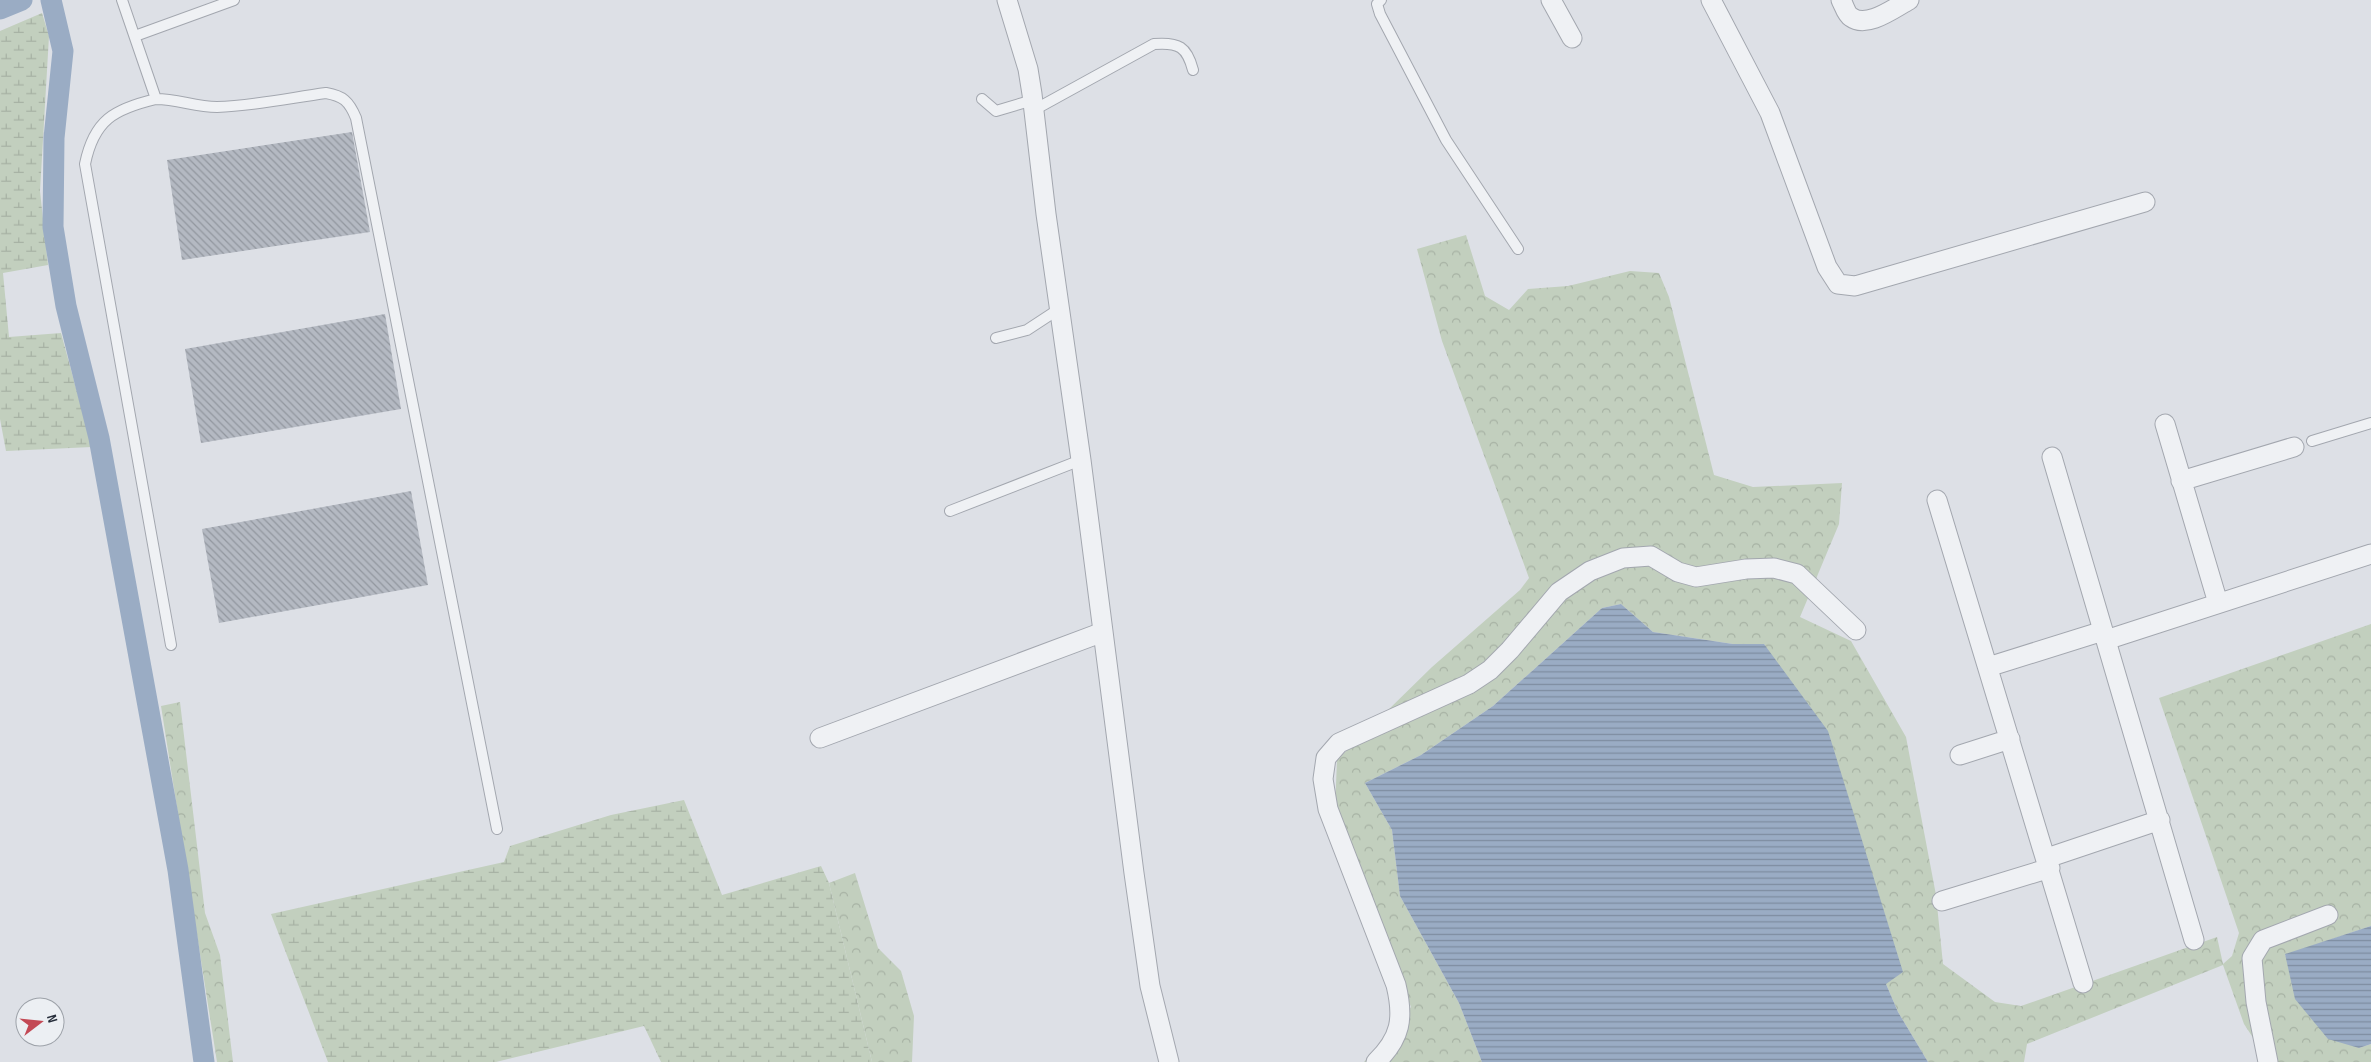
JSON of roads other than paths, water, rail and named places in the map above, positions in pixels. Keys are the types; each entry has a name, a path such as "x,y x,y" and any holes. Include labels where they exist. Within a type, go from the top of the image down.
{"street":[{"path":"1007,0 1028,69 1029,105 1081,460 1150,986 1169,1062"},
{"path":"1551,0 1572,38"},
{"path":"1711,0 1770,113 1827,267 1838,284 1855,286 2145,202"},
{"path":"1841,0 1849,16 1860,21 1871,20 1909,0"},
{"path":"2165,424 2218,603"},
{"path":"2181,481 2303,444"},
{"path":"2052,457 2194,940"},
{"path":"1937,500 2083,982"},
{"path":"1988,667 2218,603 2371,554"},
{"path":"1376,1062 1390,1049 1400,1025 1400,1000 1396,985 1328,809 1322,778 1326,758 1339,743 1468,684 1490,670 1510,650 1559,592 1590,571 1623,558 1651,556 1678,572 1696,576 1746,569 1774,568 1797,574 1856,630"},
{"path":"820,738 1103,632"},
{"path":"1960,755 2010,739"},
{"path":"1942,901 2160,820"},
{"path":"2268,1062 2256,1002 2252,958 2263,940 2328,915"}],"lane":[{"path":"122,0 156,98"},
{"path":"134,36 234,0"},
{"path":"1381,0 1377,4 1380,14 1446,140 1518,249"},
{"path":"982,99 996,112 1029,105 1154,44 1169,43 1181,47 1189,56 1193,70"},
{"path":"171,645 85,164 89,145 101,123 132,105 156,98 177,99 196,106 218,107 326,93 341,96 350,104 358,127 497,829"},
{"path":"996,338 1027,330 1059,309"},
{"path":"2303,444 2371,423"},
{"path":"950,511 1081,460"}],"water":[{"path":"1621,604 1653,632 1733,644 1764,644 1828,731 1903,972 1886,984 1898,1012 1928,1062 1482,1062 1459,1003 1400,896 1392,830 1365,783 1421,755 1493,706 1602,608"},
{"path":"2371,926 2371,1044 2359,1048 2328,1039 2295,999 2285,954"}],"waterway":[{"path":"0,9 22,0"},
{"path":"51,0 63,51 54,138 53,227 66,306 99,438 178,870 204,1062"}]}
